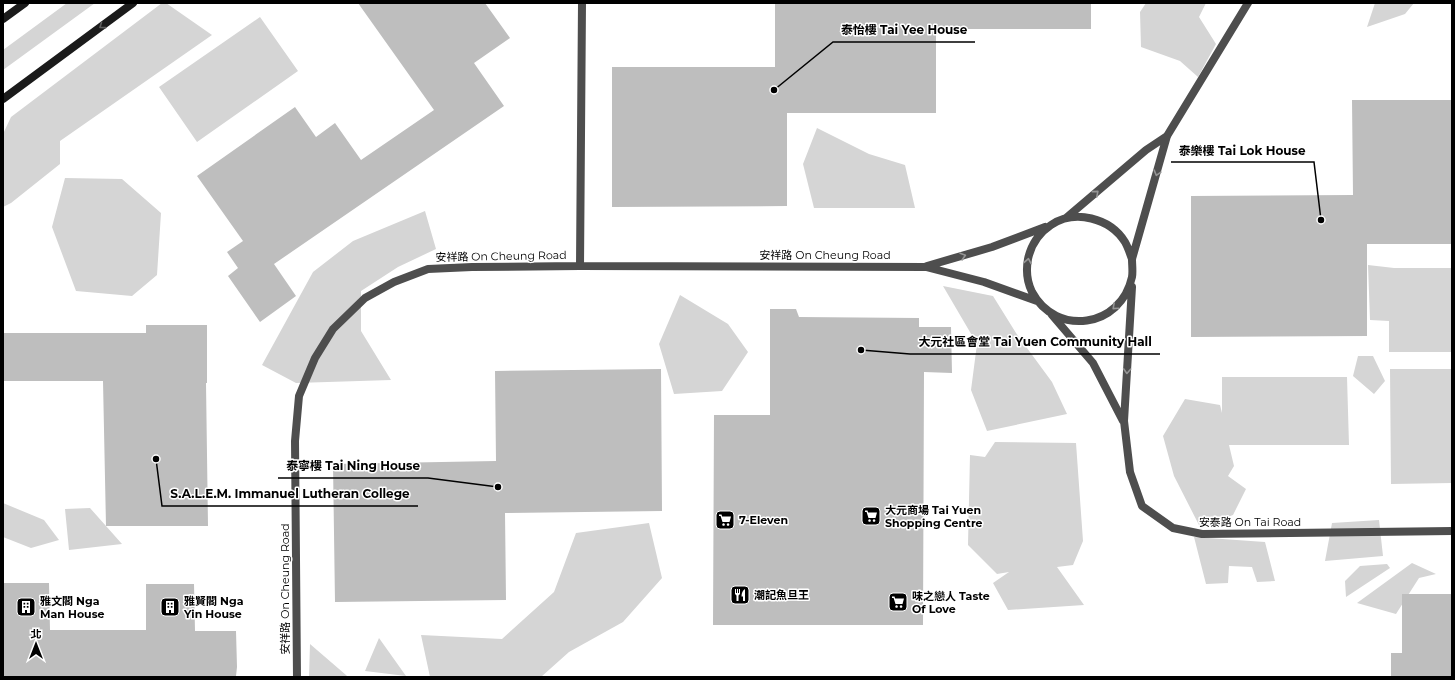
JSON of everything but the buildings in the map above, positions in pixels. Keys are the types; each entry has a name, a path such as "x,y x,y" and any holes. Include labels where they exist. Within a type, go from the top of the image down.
{"main road":[{"path":"3,19 25,3"},
{"path":"3,99 133,3"}],"street":[{"path":"580,266 582,3"},
{"name":"安祥路 On Cheung Road","path":"1051,225 1038,236 1030,251 1026,267 1029,285 1037,301 1050,313 1067,320 1085,321 1102,317 1116,307 1127,293 1132,276 1132,259 1167,136 1248,3"},
{"name":"安祥路 On Cheung Road","path":"926,267 992,248 1066,218 1146,150 1167,136"},
{"name":"安祥路 On Cheung Road","path":"1066,218 1083,217 1100,220 1114,229 1125,243 1132,259"},
{"name":"安祥路 On Cheung Road","path":"297,677 295,441 299,396 315,358 333,329 365,298 394,282 428,269 472,267 926,267 984,282 1037,301"},
{"name":"安泰路 On Tai Road","path":"1132,276 1124,422 1130,472 1142,506 1173,528 1202,534 1452,532"},
{"name":"安泰路 On Tai Road","path":"1050,313 1093,363 1124,422"}],"shaded area":[{"path":"67,3 95,3 3,70 3,50"},
{"path":"162,3 166,3 212,35 60,141 60,164 11,203 3,207 3,134 11,117"},
{"path":"1146,3 1206,3 1199,17 1216,44 1198,77 1180,61 1141,47 1140,12"},
{"path":"1375,3 1414,3 1405,14 1367,27"},
{"path":"260,17 298,71 197,142 159,87"},
{"path":"817,128 869,154 905,165 915,208 814,208 803,164"},
{"path":"65,178 122,179 161,213 157,275 132,296 76,291 52,227"},
{"path":"425,211 436,249 398,267 361,291 361,331 391,380 296,383 262,365 313,272 353,241"},
{"path":"1368,265 1394,268 1452,268 1452,352 1389,352 1389,321 1370,320"},
{"path":"943,286 993,296 1016,333 1052,382 1067,414 987,431 971,390 977,344"},
{"path":"680,295 728,324 748,352 722,391 674,394 659,344"},
{"path":"1358,356 1373,356 1385,381 1374,394 1353,376"},
{"path":"1390,369 1452,369 1452,483 1391,484"},
{"path":"1222,377 1347,377 1349,445 1229,445 1234,466 1228,476 1246,489 1233,515 1200,527 1174,476 1163,436 1185,399 1220,405 1222,413"},
{"path":"995,442 1076,443 1083,541 1073,565 1057,567 1084,605 1008,610 993,583 1009,572 997,574 968,545 970,455 985,457"},
{"path":"3,503 44,520 59,540 31,548 3,537"},
{"path":"90,508 122,544 69,550 65,509"},
{"path":"1379,520 1383,556 1325,561 1332,523"},
{"path":"649,523 662,578 623,622 569,652 541,677 430,677 421,635 502,639 554,592 576,533"},
{"path":"1194,537 1265,542 1275,581 1257,582 1252,567 1229,566 1228,583 1206,584"},
{"path":"1412,563 1436,574 1419,578 1396,614 1357,603"},
{"path":"1387,564 1390,568 1346,597 1345,581 1360,566"},
{"path":"379,638 406,676 365,671"},
{"path":"310,644 346,675 348,677 309,677"}],"place":[{"name":"泰怡樓 Tai Yee House","path":"774,90"},
{"name":"泰樂樓 Tai Lok House","path":"1321,220"},
{"name":"大元社區會堂 Tai Yuen Community Hall","path":"861,350"},
{"name":"S.A.L.E.M. Immanuel Lutheran College","path":"156,459"},
{"name":"泰寧樓 Tai Ning House","path":"498,487"},
{"name":"大元商場 Tai Yuen Shopping Centre","path":"871,516"},
{"name":"7-Eleven","path":"725,520"},
{"name":"潮記魚旦王","path":"740,595"},
{"name":"味之戀人 Taste Of Love","path":"898,602"},
{"name":"雅文閣 Nga Man House","path":"26,607"},
{"name":"雅賢閣 Nga Yin House","path":"170,607"}]}
